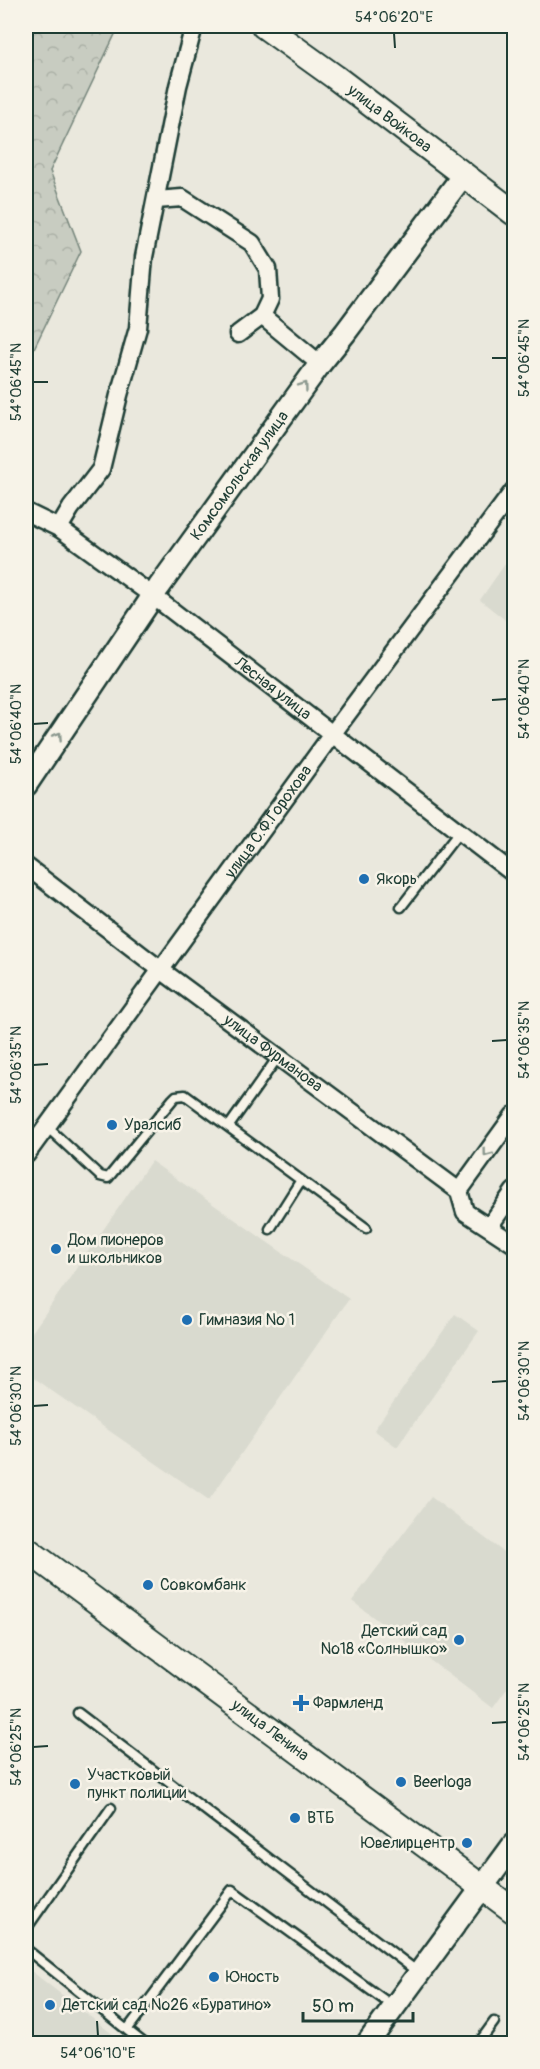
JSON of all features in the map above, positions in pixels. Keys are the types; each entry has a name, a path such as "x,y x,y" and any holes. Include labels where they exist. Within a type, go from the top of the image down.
{"main road":[{"name":"улица Войкова","path":"264,26 514,213"},
{"name":"улица Ленина","path":"26,1549 514,1911"}],"street":[{"path":"59,528 71,508 101,469 138,328 144,256 178,86 194,26"},
{"name":"Комсомольская улица","path":"26,785 153,596 320,364 464,174"},
{"path":"156,200 182,198 252,243 268,269 270,298 262,316 238,334"},
{"path":"262,316 320,364"},
{"name":"улица С.Ф.Горохова","path":"26,1155 514,490"},
{"name":"Лесная улица","path":"26,512 59,528 153,596 514,874"},
{"name":"улица Фурманова","path":"26,866 161,970 459,1191 465,1212 514,1244"},
{"path":"459,1191 514,1115"},
{"path":"489,1227 514,1191"},
{"path":"368,2043 514,1844"}],"lane":[{"path":"401,907 460,831"},
{"path":"229,1126 278,1057"},
{"path":"46,1126 105,1179 111,1177 176,1096 189,1097 366,1228"},
{"path":"270,1229 301,1180"},
{"path":"78,1713 419,1973"},
{"path":"26,1929 111,1808"},
{"path":"127,2030 232,1890 394,2007"},
{"path":"26,1949 145,2043"},
{"path":"478,2043 494,2022"}],"shaded area":[{"path":"514,551 514,627 480,600"},
{"name":"Гимназия № 1","path":"151,1161 349,1299 209,1500 26,1373 26,1341"},
{"path":"455,1314 479,1331 397,1447 374,1430"},
{"name":"Детский сад №18 «Солнышко»","path":"431,1497 514,1560 514,1679 493,1708 352,1601"},
{"name":"Детский сад №26 «Буратино»","path":"26,1967 124,2043 26,2043"}],"green space":[{"path":"26,26 119,26 50,171 81,251 26,365"}],"place":[{"name":"Якорь","path":"364,879"},
{"name":"Уралсиб","path":"112,1125"},
{"name":"Дом пионеров и школьников","path":"56,1249"},
{"name":"Гимназия № 1","path":"187,1320"},
{"name":"Совкомбанк","path":"148,1585"},
{"name":"Детский сад №18 «Солнышко»","path":"459,1640"},
{"name":"Фармленд","path":"301,1703"},
{"name":"Beerloga","path":"401,1782"},
{"name":"Участковый пункт полиции","path":"75,1784"},
{"name":"ВТБ","path":"295,1818"},
{"name":"Ювелирцентр","path":"467,1843"},
{"name":"Юность","path":"214,1977"},
{"name":"Детский сад №26 «Буратино»","path":"50,2005"}]}
